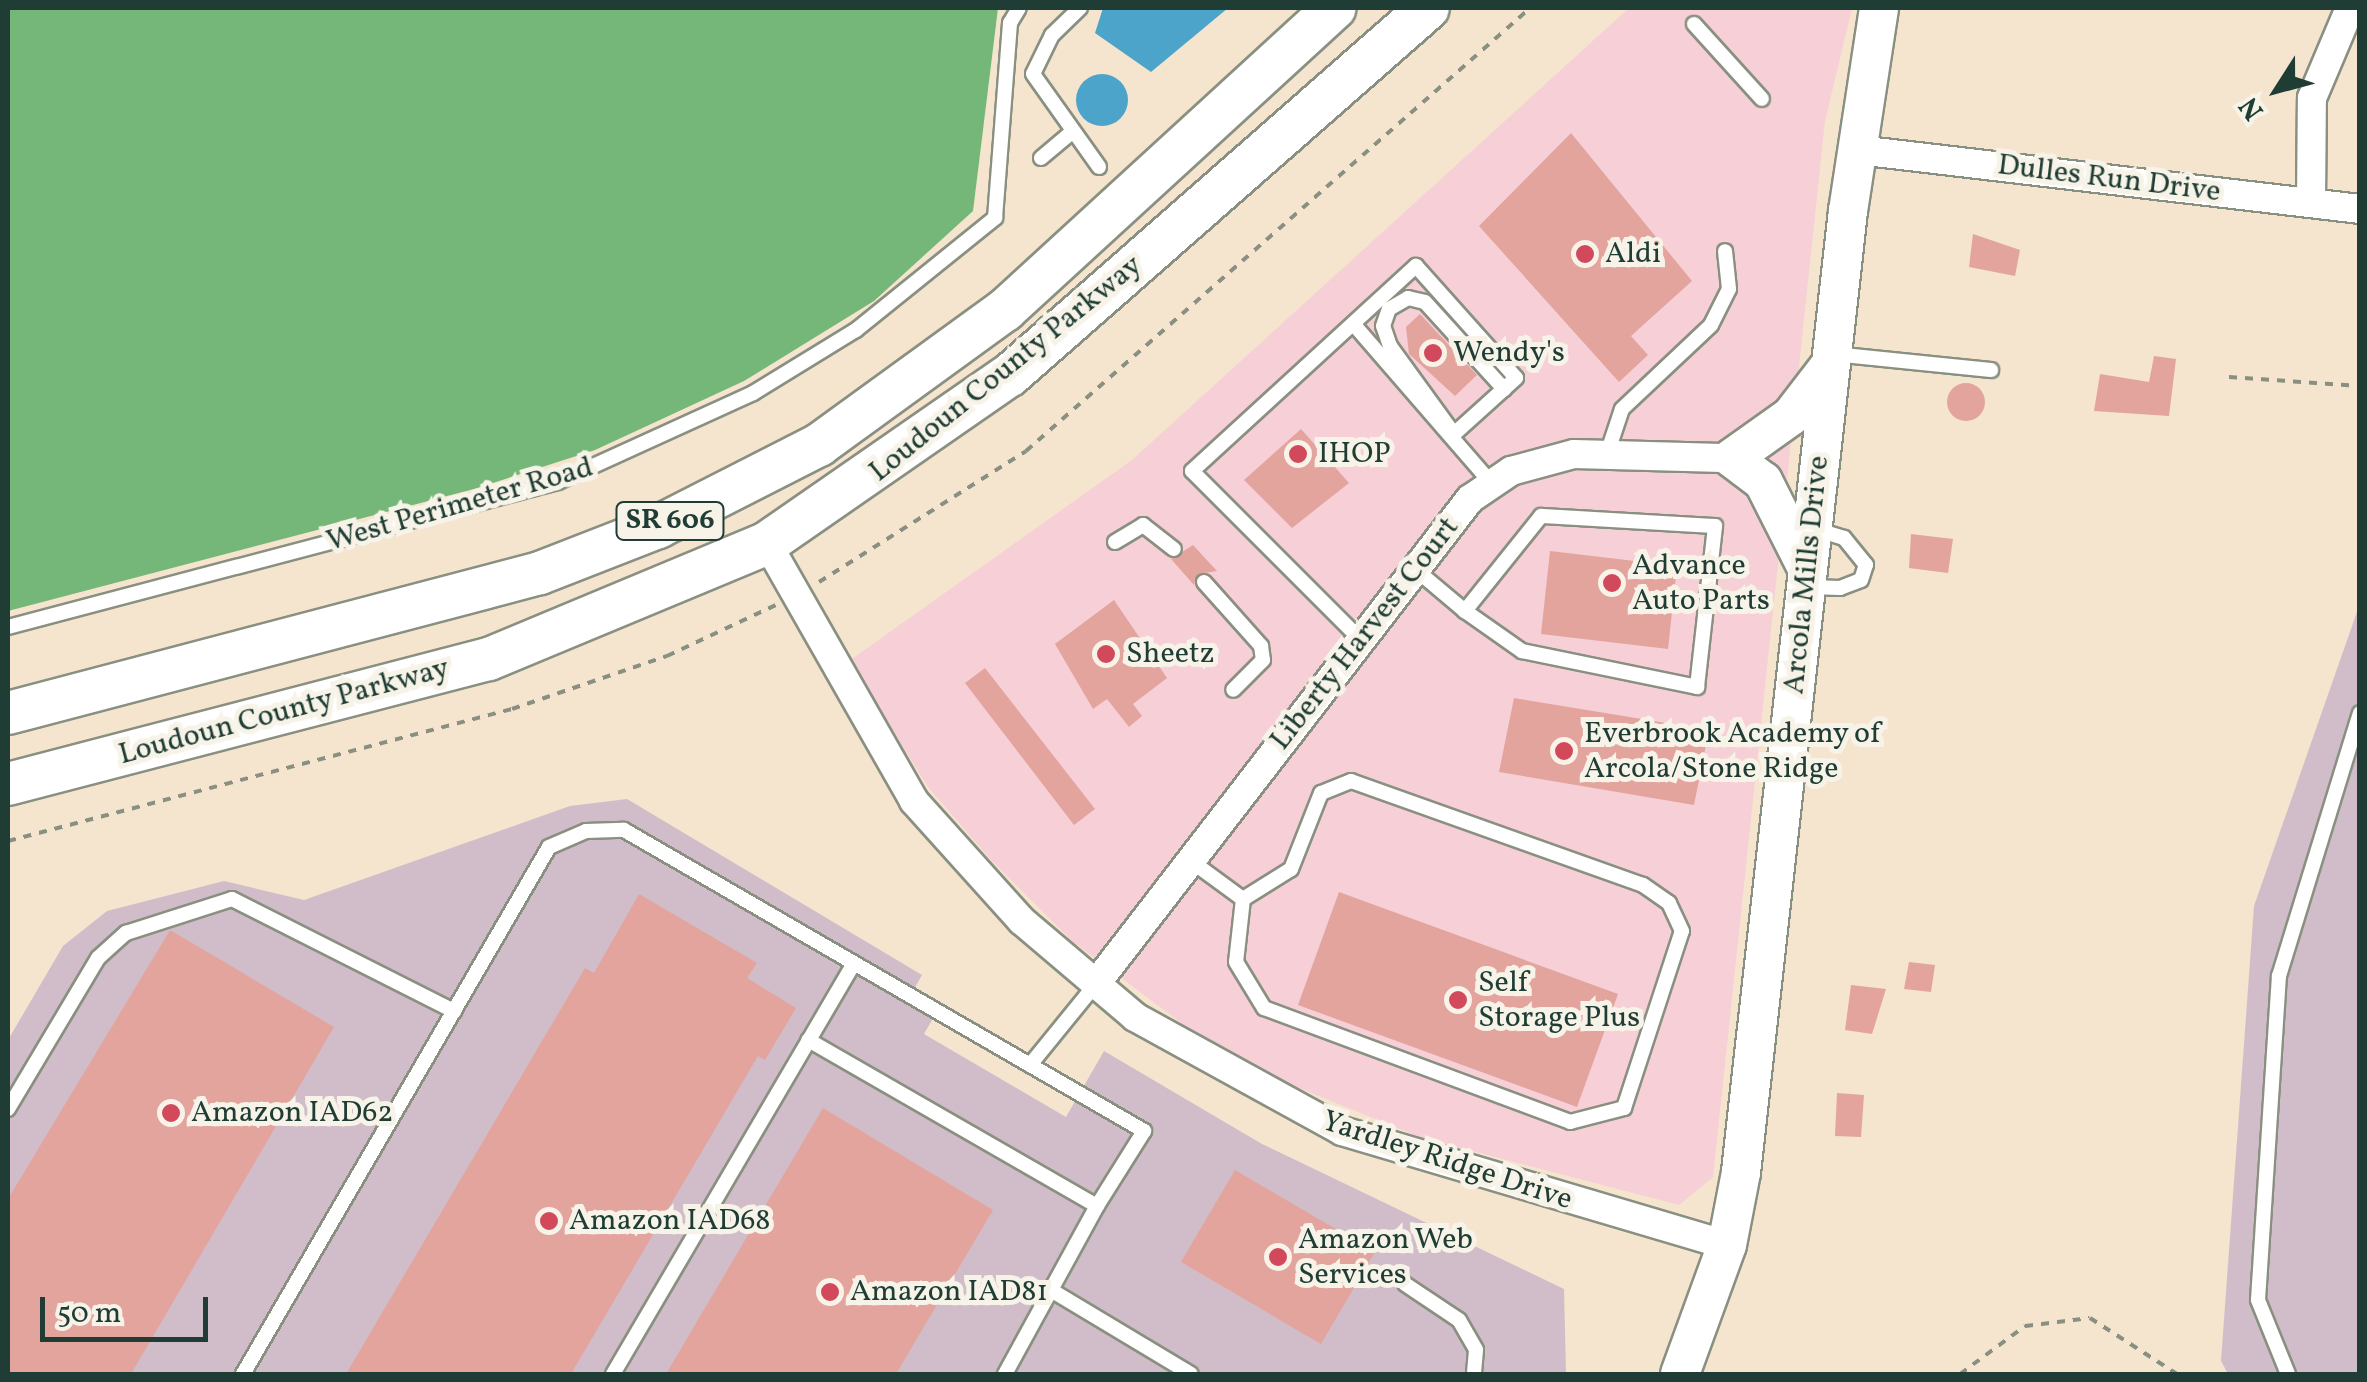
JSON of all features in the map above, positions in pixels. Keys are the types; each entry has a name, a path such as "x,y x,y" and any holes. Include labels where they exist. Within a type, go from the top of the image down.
{"main road":[{"name":"Loudoun County Parkway","path":"8,712 540,572 658,527 819,444 1005,310 1334,8"},
{"name":"Loudoun County Parkway","path":"8,784 489,658 766,543 1010,375 1428,8"},
{"path":"766,543 761,516 770,488 819,444"}],"street":[{"name":"Arcola Mills Drive","path":"1680,1374 1726,1245 1831,358 1879,8"},
{"path":"2311,203 2312,98 2350,8"},
{"name":"Dulles Run Drive","path":"1858,150 2360,209"},
{"path":"1806,578 1763,481 1732,458 1791,416 1831,358"},
{"name":"Liberty Harvest Court","path":"1094,985 1415,569 1491,483 1536,462 1608,451 1732,458"},
{"name":"Yardley Ridge Drive","path":"766,543 914,801 988,887 1094,985 1181,1047 1342,1131 1726,1245"}],"lane":[{"name":"West Perimeter Road","path":"8,627 558,482 752,393 856,330 995,218 1010,22 1019,8"},
{"path":"1080,8 1038,55 1033,74 1071,133 1099,166"},
{"path":"1694,24 1762,99"},
{"path":"1041,158 1071,133"},
{"path":"1608,451 1622,409 1711,325 1730,289 1725,251"},
{"path":"1360,640 1192,471 1356,327 1416,266 1516,378 1454,434"},
{"path":"1491,483 1390,346 1389,309 1408,298 1426,302 1504,389"},
{"path":"1356,327 1454,434"},
{"path":"1831,358 1991,370"},
{"path":"1415,569 1465,611 1522,651 1697,686 1715,526 1540,516 1465,611"},
{"path":"1116,542 1143,524 1174,549"},
{"path":"1806,578 1840,588 1861,580 1866,565 1844,538 1812,528"},
{"path":"1204,582 1261,646 1263,660 1233,690"},
{"path":"2288,1374 2258,1300 2279,976 2360,713"},
{"path":"1351,782 1643,885 1669,903 1682,931 1624,1108 1570,1122 1264,1008 1236,962 1243,899 1291,869 1321,794 1351,782"},
{"path":"243,1374 549,847 586,831 624,830 852,966 1144,1131 1097,1206 1005,1374"},
{"path":"1191,861 1243,899"},
{"path":"8,1110 98,958 126,933 232,899 454,1011"},
{"path":"613,1374 852,966"},
{"path":"1030,1066 1094,985"},
{"path":"808,1040 1097,1206"},
{"path":"1405,1284 1459,1320 1476,1350 1474,1374"},
{"path":"1052,1290 1191,1374"}],"path":[{"path":"2230,377 2360,386"},
{"path":"1960,1374 2024,1326 2090,1318 2176,1374"}],"shaded area":[{"path":"1629,8 1852,8 1825,121 1713,1177 1679,1205 1422,1138 1282,1081 1188,1028 1072,941 991,860 928,787 849,661 1132,460"},
{"path":"2359,606 2359,1374 2228,1374 2221,1361 2254,906"},
{"path":"627,799 922,975 909,998 936,1013 924,1034 1066,1117 1104,1051 1262,1144 1564,1289 1566,1374 8,1374 8,1040 63,946 107,911 224,881 304,900 570,806"}],"green space":[{"path":"8,8 998,8 973,211 874,301 744,381 595,450 474,489 8,611"}],"water":[{"path":"1103,8 1228,8 1151,72 1095,33"},
{"path":"1102,74 1120,82 1128,100 1120,118 1102,126 1084,118 1076,100 1084,82"}],"building":[{"name":"Aldi","path":"1571,133 1692,281 1631,336 1648,355 1619,382 1479,226"},
{"path":"1973,234 2020,250 2015,276 1969,267"},
{"name":"Wendy's","path":"1420,314 1477,375 1455,396 1409,354 1406,327"},
{"path":"2154,356 2176,359 2169,416 2094,411 2100,374 2149,382"},
{"path":"1966,383 1979,389 1985,402 1979,415 1966,421 1953,415 1947,402 1953,389"},
{"name":"IHOP","path":"1301,429 1349,483 1292,528 1244,480"},
{"path":"1911,534 1953,539 1948,573 1909,568"},
{"path":"1193,545 1217,571 1198,574 1194,585 1171,559"},
{"path":"1550,551 1677,566 1668,649 1541,634"},
{"name":"Sheetz","path":"1114,600 1167,678 1133,704 1142,716 1129,727 1107,699 1093,709 1055,644"},
{"path":"985,668 1095,809 1074,825 965,683"},
{"name":"Everbrook Academy of Arcola/Stone Ridge","path":"1514,698 1709,730 1694,805 1499,772"},
{"name":"Self Storage Plus","path":"1339,892 1618,994 1577,1107 1298,1005"},
{"name":"Amazon IAD68","path":"639,894 757,963 747,978 796,1008 765,1060 758,1056 571,1374 346,1374 585,968 594,973"},
{"name":"Amazon IAD62","path":"170,930 334,1027 131,1374 8,1374 8,1199"},
{"path":"1909,962 1935,965 1931,992 1904,989"},
{"path":"1851,985 1886,989 1872,1034 1845,1030"},
{"path":"1837,1093 1864,1095 1861,1137 1835,1136"},
{"name":"Amazon IAD81","path":"823,1108 993,1210 896,1374 666,1374"},
{"name":"Amazon Web Services","path":"1235,1170 1375,1252 1321,1344 1181,1262"}],"place":[{"name":"Aldi","path":"1585,254"},
{"name":"Wendy's","path":"1433,353"},
{"name":"IHOP","path":"1298,454"},
{"name":"Advance Auto Parts","path":"1612,583"},
{"name":"Sheetz","path":"1106,654"},
{"name":"Everbrook Academy of Arcola/Stone Ridge","path":"1564,751"},
{"name":"Self Storage Plus","path":"1458,1000"},
{"name":"Amazon IAD62","path":"171,1113"},
{"name":"Amazon IAD68","path":"549,1221"},
{"name":"Amazon Web Services","path":"1278,1257"},
{"name":"Amazon IAD81","path":"830,1292"}]}
